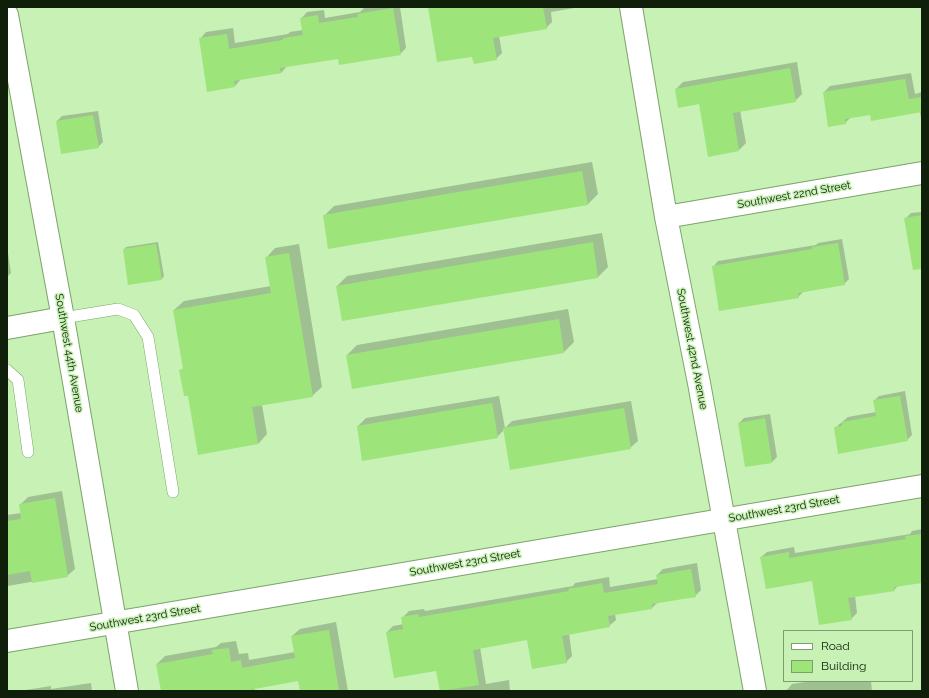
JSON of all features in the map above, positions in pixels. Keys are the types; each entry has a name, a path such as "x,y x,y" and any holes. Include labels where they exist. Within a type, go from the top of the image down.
{"street":[{"name":"Southwest 42nd Avenue","path":"631,7 666,217 724,519 755,691"},
{"name":"Southwest 44th Avenue","path":"7,15 63,318 127,691"},
{"name":"Southwest 22nd Street","path":"666,217 922,173"},
{"path":"7,328 63,318"},
{"name":"Southwest 23rd Street","path":"7,641 922,486"}],"lane":[{"path":"63,318 118,309 134,315 148,337 173,492"},
{"path":"7,370 18,380 28,452"}],"building":[{"path":"428,7 543,7 547,29 493,38 497,60 474,64 472,57 437,62"},
{"path":"393,8 401,55 339,65 338,59 280,68 281,73 234,81 235,87 207,92 199,38 227,34 229,49 303,35 300,18 318,15 319,23 358,17 357,14"},
{"path":"790,68 796,102 733,113 739,151 708,157 699,104 678,108 675,89"},
{"path":"905,79 909,99 922,97 922,112 871,121 870,115 845,119 846,124 828,127 823,92"},
{"path":"93,115 99,148 61,154 56,121"},
{"path":"582,171 588,205 328,249 323,215"},
{"path":"922,215 922,269 913,270 904,218"},
{"path":"593,242 598,278 342,321 336,286"},
{"path":"838,243 845,285 798,293 799,298 719,311 712,266 812,249 812,247"},
{"path":"156,244 162,280 128,285 123,249"},
{"path":"289,253 313,397 252,407 258,444 198,455 188,396 184,396 179,370 183,369 173,310 271,293 265,257"},
{"path":"559,319 564,353 352,389 346,355"},
{"path":"900,396 908,441 838,454 834,427 842,426 842,422 876,416 873,400"},
{"path":"492,403 498,438 362,461 357,426"},
{"path":"624,408 631,449 510,470 503,428"},
{"path":"765,418 772,463 745,467 738,423"},
{"path":"55,498 68,577 32,583 30,571 7,575 7,521 21,519 19,504"},
{"path":"922,534 922,583 894,587 895,591 848,598 852,620 819,625 812,581 766,589 760,557 789,552 789,558 906,539 905,536"},
{"path":"691,569 696,597 652,604 652,609 608,616 610,627 562,636 567,663 532,669 527,640 473,650 479,685 440,691 436,671 394,678 386,632 403,629 401,617 418,614 419,617 569,591 568,589 602,583 604,593 658,584 656,575"},
{"path":"329,630 339,691 300,691 298,681 244,691 161,691 156,664 213,654 212,650 229,648 231,662 241,660 242,668 295,658 291,636"}]}
